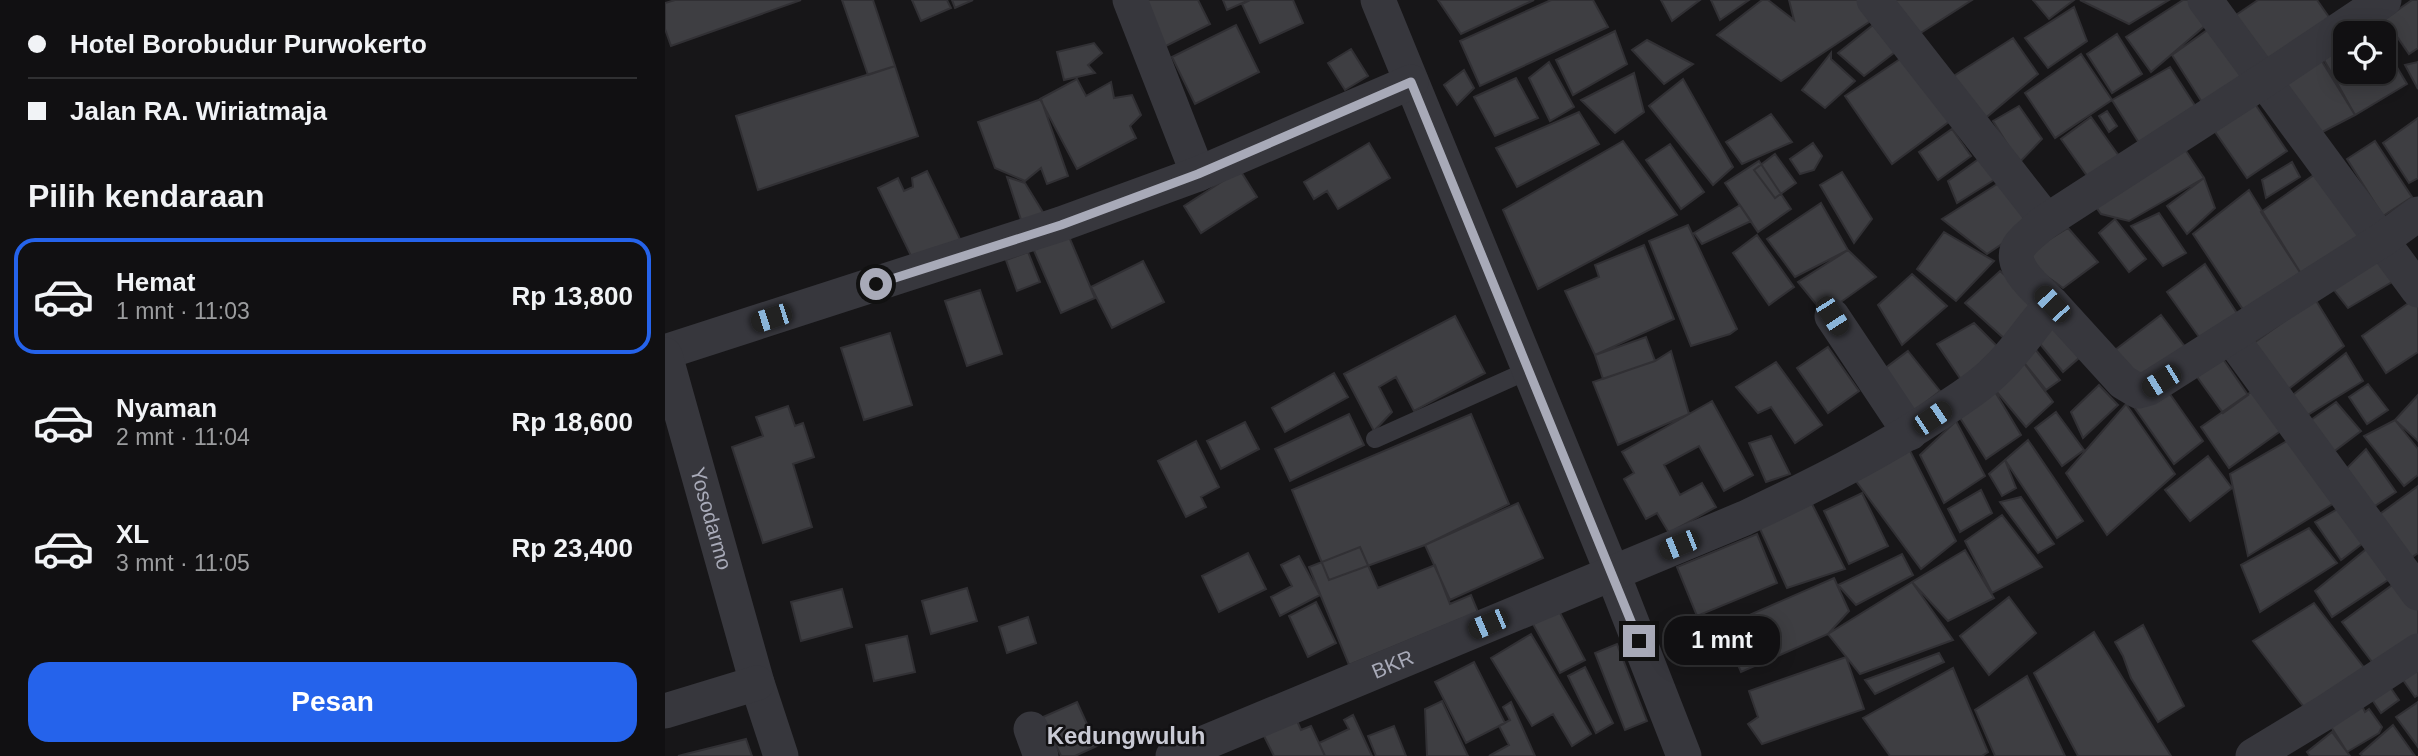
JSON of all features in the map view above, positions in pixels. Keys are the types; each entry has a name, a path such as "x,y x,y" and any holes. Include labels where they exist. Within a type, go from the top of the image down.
{"street":[{"path":"1130,0 1198,174"},
{"path":"1378,0 1685,756"},
{"path":"1874,0 2045,222"},
{"path":"2205,0 2418,290"},
{"path":"2384,0 2263,82 2045,222 2020,245 2016,260 2026,276 2123,382 2138,391 2149,388 2231,337 2418,214"},
{"path":"665,354 1061,225 1198,174 1411,82"},
{"name":"BKR","path":"1185,754 1745,518 1822,481 1910,433 1993,374 2052,304"},
{"path":"1832,316 1910,433"},
{"path":"2231,337 2418,593"},
{"name":"Yosodarmo","path":"665,354 757,683"},
{"path":"2253,756 2418,652"},
{"path":"665,711 757,683 781,756"}],"lane":[{"path":"1375,439 1529,370"}],"building":[{"path":"675,0 801,0 671,46 665,29 665,3"},
{"path":"842,0 873,0 895,66 868,75"},
{"path":"912,0 947,0 951,8 921,21"},
{"path":"952,0 973,0 955,8"},
{"path":"1138,0 1198,0 1210,24 1162,48"},
{"path":"1223,0 1249,0 1227,10"},
{"path":"1250,0 1293,0 1303,23 1260,43 1242,4"},
{"path":"1438,0 1534,0 1461,34"},
{"path":"1551,0 1593,0 1608,27 1480,86 1460,41"},
{"path":"1661,0 1700,0 1672,21"},
{"path":"1711,0 1749,0 1720,20"},
{"path":"1762,0 1768,0 1794,20 1789,0 1858,0 1872,20 1781,81 1717,35"},
{"path":"1889,0 1972,0 1916,36"},
{"path":"2033,0 2074,0 2049,19"},
{"path":"2080,0 2169,0 2129,24"},
{"path":"2183,0 2190,0 2207,24 2151,72 2126,37"},
{"path":"2258,0 2317,0 2331,20 2267,65 2233,17"},
{"path":"2412,0 2418,0 2418,48 2409,54 2396,35 2396,21 2385,19"},
{"path":"2074,7 2087,41 2048,68 2025,38"},
{"path":"1236,25 1259,72 1195,104 1172,57"},
{"path":"1873,25 1895,52 1864,76 1838,53"},
{"path":"2213,26 2252,78 2205,107 2172,55"},
{"path":"1615,31 1627,64 1573,95 1556,60"},
{"path":"2117,34 2142,74 2112,93 2087,54"},
{"path":"2013,38 2038,74 1982,121 1949,79"},
{"path":"1647,40 1693,64 1664,84 1632,50"},
{"path":"1094,43 1102,53 1088,65 1095,73 1064,80 1057,52"},
{"path":"2333,43 2333,76 2319,51"},
{"path":"1351,49 1368,76 1345,90 1328,63"},
{"path":"1831,53 1831,59 1855,81 1825,108 1802,90"},
{"path":"2081,54 2112,100 2055,138 2025,93"},
{"path":"1903,57 1950,121 1892,164 1845,96"},
{"path":"2320,58 2333,79 2333,84 2336,84 2355,115 2313,137 2279,86"},
{"path":"1549,62 1574,107 1550,121 1529,78"},
{"path":"2418,62 2418,89 2405,65"},
{"path":"895,66 918,136 758,190 736,116"},
{"path":"2396,66 2407,84 2355,115 2338,84 2396,84"},
{"path":"2170,67 2196,107 2141,146 2112,100"},
{"path":"1464,70 1474,88 1457,105 1444,85"},
{"path":"1634,73 1644,112 1615,133 1581,100"},
{"path":"1516,78 1538,118 1495,136 1474,97"},
{"path":"1077,79 1086,96 1111,82 1114,98 1132,95 1141,115 1130,126 1136,138 1077,169 1040,99"},
{"path":"1683,79 1733,167 1713,185 1649,106"},
{"path":"2251,98 2287,151 2247,178 2211,126"},
{"path":"1041,99 1068,176 1047,184 1041,168 1025,181 995,168 978,122"},
{"path":"2019,106 2042,139 2019,163 1993,121"},
{"path":"2107,111 2117,126 2109,132 2099,116"},
{"path":"1579,112 1599,144 1517,187 1496,148"},
{"path":"1771,114 1792,142 1742,164 1726,142"},
{"path":"2091,117 2119,156 2088,177 2061,139"},
{"path":"2418,118 2418,178 2409,183 2383,143"},
{"path":"1952,129 1971,156 1938,180 1919,152"},
{"path":"1623,141 1677,215 1538,289 1503,210"},
{"path":"2375,141 2412,197 2383,216 2347,159"},
{"path":"1369,143 1390,178 1338,209 1327,191 1314,199 1304,182"},
{"path":"1813,143 1822,156 1814,170 1800,174 1790,159"},
{"path":"1670,144 1704,192 1681,209 1646,160"},
{"path":"2184,148 2204,178 2129,221 2101,214 2091,200"},
{"path":"1775,154 1796,183 1775,198 1754,170"},
{"path":"1983,156 1997,178 1957,203 1948,181"},
{"path":"1759,161 1791,209 1758,232 1725,183"},
{"path":"2292,162 2300,177 2266,198 2262,180"},
{"path":"1240,170 1257,197 1201,233 1184,206"},
{"path":"2321,170 2369,236 2303,277 2261,212"},
{"path":"927,171 961,241 915,264 878,188 898,178 904,191 913,187 912,178"},
{"path":"1842,172 1872,219 1854,243 1820,185"},
{"path":"1007,177 1025,183 1044,214 1023,226"},
{"path":"2204,178 2215,208 2187,234 2167,206"},
{"path":"2005,179 2036,221 1987,254 1942,219"},
{"path":"2249,190 2303,277 2246,314 2193,234"},
{"path":"1821,203 1848,250 1795,277 1767,239"},
{"path":"1740,205 1751,221 1702,244 1694,233"},
{"path":"2159,213 2186,253 2163,266 2131,226"},
{"path":"2115,219 2146,259 2129,272 2099,233"},
{"path":"1688,225 1737,329 1730,334 1691,346 1649,241"},
{"path":"2068,228 2098,262 2063,288 2020,257"},
{"path":"1067,232 1095,298 1061,313 1032,246"},
{"path":"1944,232 1994,261 1956,301 1917,269"},
{"path":"1757,235 1794,287 1769,305 1733,253"},
{"path":"1644,245 1674,319 1595,355 1565,291 1599,277 1595,265"},
{"path":"1848,250 1876,277 1824,314 1798,282"},
{"path":"1028,252 1040,282 1017,291 1006,260"},
{"path":"2374,255 2397,279 2348,308 2330,285"},
{"path":"1143,261 1164,302 1112,328 1091,287"},
{"path":"2205,264 2242,321 2204,344 2167,292"},
{"path":"2000,271 2039,305 2006,340 1965,303"},
{"path":"1912,274 1947,306 1902,345 1878,305"},
{"path":"980,290 1002,354 967,366 945,301"},
{"path":"2315,299 2344,346 2282,394 2251,345"},
{"path":"2414,299 2418,304 2418,352 2386,373 2362,336"},
{"path":"2161,315 2189,352 2141,382 2111,353"},
{"path":"1455,316 1485,373 1414,411 1396,377 1379,387 1392,412 1374,431 1344,374"},
{"path":"1974,323 2003,352 1962,381 1937,344"},
{"path":"2054,323 2079,358 2063,372 2036,339"},
{"path":"890,333 912,405 864,420 841,348"},
{"path":"1646,337 1655,361 1603,379 1595,355"},
{"path":"1828,347 1859,391 1828,413 1797,368"},
{"path":"2035,349 2060,380 2046,390 2021,359"},
{"path":"1671,351 1689,414 1618,445 1593,382 1655,361"},
{"path":"1908,351 1940,391 1908,416 1876,375"},
{"path":"2346,353 2363,381 2301,419 2289,398"},
{"path":"2221,356 2248,395 2223,413 2195,374"},
{"path":"2021,359 2053,402 2026,427 1991,385"},
{"path":"1776,362 1822,425 1795,443 1771,407 1758,413 1736,387"},
{"path":"1334,373 1348,397 1285,432 1272,408"},
{"path":"2368,384 2388,410 2367,424 2349,397"},
{"path":"1991,385 2021,435 1986,459 1955,410"},
{"path":"2099,385 2118,405 2083,438 2071,412"},
{"path":"2165,387 2203,441 2174,464 2127,397"},
{"path":"2254,390 2282,430 2229,468 2201,427"},
{"path":"2418,395 2418,441 2395,420"},
{"path":"1712,401 1753,475 1724,491 1699,446 1664,465 1680,495 1702,483 1716,507 1669,533 1657,513 1646,519 1624,479 1634,473 1622,452"},
{"path":"2336,402 2361,431 2328,456 2304,425"},
{"path":"2126,404 2175,474 2107,535 2066,473"},
{"path":"788,406 795,426 803,423 814,457 793,464 812,527 763,543 732,447 763,436 756,417"},
{"path":"2056,412 2084,450 2062,466 2035,428"},
{"path":"1349,414 1364,445 1290,481 1275,449"},
{"path":"1471,414 1509,504 1425,545 1329,580 1292,490"},
{"path":"2395,420 2418,449 2418,475 2404,486 2364,436"},
{"path":"1956,421 1985,476 1944,503 1920,455"},
{"path":"1245,422 1259,449 1221,469 1207,441"},
{"path":"1771,436 1790,474 1766,482 1749,443"},
{"path":"2294,437 2339,500 2248,556 2230,474"},
{"path":"2028,440 2083,521 2057,538 2005,460"},
{"path":"1196,441 1219,487 1201,497 1206,507 1186,517 1158,461"},
{"path":"1907,445 1956,541 1921,569 1853,477"},
{"path":"2366,449 2396,492 2366,512 2340,475"},
{"path":"2208,456 2232,488 2190,521 2165,490"},
{"path":"2005,460 2016,488 2002,496 1989,474"},
{"path":"2418,486 2418,553 2404,563 2373,519"},
{"path":"1981,490 1992,513 1960,532 1948,509"},
{"path":"1862,493 1888,546 1849,564 1824,511"},
{"path":"2021,497 2054,544 2038,553 2000,502"},
{"path":"1810,500 1845,569 1787,588 1756,520"},
{"path":"1518,503 1543,558 1450,600 1425,545"},
{"path":"2341,507 2367,540 2341,560 2315,522"},
{"path":"2002,515 2042,567 1992,593 1965,541"},
{"path":"2309,528 2337,563 2260,612 2241,565"},
{"path":"1757,534 1777,583 1697,616 1677,567"},
{"path":"2370,546 2394,576 2332,617 2315,591"},
{"path":"1360,547 1378,588 1435,565 1450,604 1471,595 1478,612 1349,665 1309,567"},
{"path":"1965,550 1994,598 1948,621 1912,582"},
{"path":"1248,553 1266,589 1219,612 1202,576"},
{"path":"1902,554 1913,575 1856,605 1838,585"},
{"path":"1299,556 1320,595 1280,616 1271,597 1292,586 1281,565"},
{"path":"1834,578 1849,611 1828,634 1741,672 1731,648 1722,651 1713,631"},
{"path":"2399,580 2418,604 2418,638 2375,666 2342,622"},
{"path":"1912,582 1953,640 1860,674 1828,634"},
{"path":"967,588 977,621 931,634 922,601"},
{"path":"842,589 852,627 801,641 791,602"},
{"path":"2009,597 2036,633 1989,675 1960,636"},
{"path":"1316,602 1336,643 1308,657 1289,616"},
{"path":"2314,603 2366,670 2307,711 2253,641"},
{"path":"1559,611 1585,660 1560,673 1533,624"},
{"path":"1028,617 1036,643 1007,653 999,627"},
{"path":"2143,625 2184,706 2158,722 2131,678 2115,642"},
{"path":"2094,632 2171,756 2078,756 2034,673"},
{"path":"1531,634 1591,734 1572,746 1553,714 1532,726 1491,658"},
{"path":"907,636 915,672 874,681 866,645"},
{"path":"1617,644 1647,721 1625,730 1595,653"},
{"path":"1939,653 1944,662 1875,694 1865,680"},
{"path":"1846,657 1864,709 1762,744 1748,724 1758,717 1749,691"},
{"path":"1474,662 1505,723 1466,743 1435,682"},
{"path":"1585,667 1613,723 1596,733 1568,676"},
{"path":"1953,668 1988,752 1982,756 1890,756 1863,718"},
{"path":"2418,668 2418,695 2415,697 2403,680"},
{"path":"2027,676 2065,756 1995,756 1975,710"},
{"path":"2386,681 2399,700 2381,713 2369,695"},
{"path":"1442,701 1468,756 1427,756 1425,709"},
{"path":"1077,702 1097,746 1075,756 1061,756 1043,717"},
{"path":"1511,702 1535,756 1489,756 1509,745 1499,726 1510,720 1503,707"},
{"path":"2360,702 2365,712 2369,709 2382,727 2379,733 2347,752 2328,722"},
{"path":"2418,702 2418,747 2396,717"},
{"path":"1294,714 1301,730 1311,726 1325,756 1274,756 1261,730"},
{"path":"1353,715 1372,756 1325,756 1319,743 1349,729 1344,720"},
{"path":"2393,725 2415,756 2360,754"},
{"path":"1394,726 1406,756 1376,756 1368,736"},
{"path":"2332,732 2350,756 2310,756 2307,752"},
{"path":"746,739 752,756 678,756"}],"district":[{"name":"Kedungwuluh","path":"1126,736"}],"route":[{"path":"876,284 1061,225 1198,174 1411,82 1639,641"}]}
